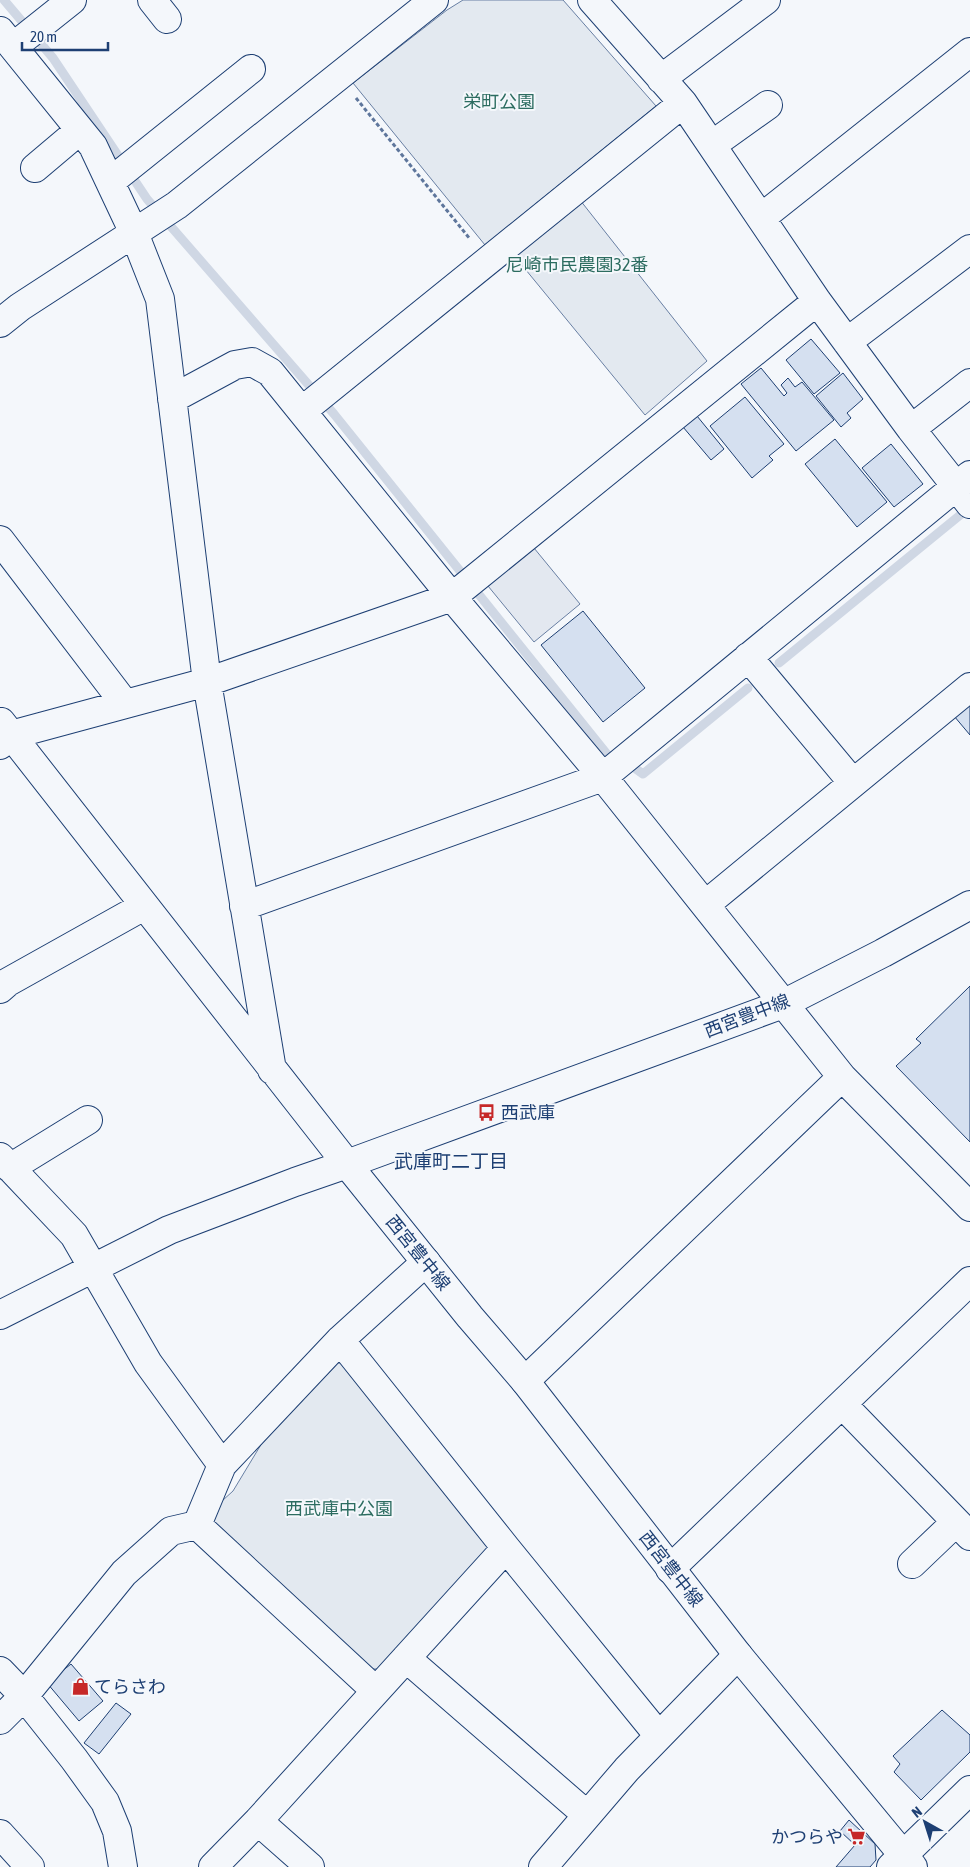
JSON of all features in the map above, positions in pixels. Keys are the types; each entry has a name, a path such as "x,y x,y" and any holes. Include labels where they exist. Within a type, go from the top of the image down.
{"street":[{"path":"72,0 7,39 93,146 134,233 160,299 206,682 272,1070"},
{"path":"0,323 20,307 177,205 434,0"},
{"path":"244,906 603,777 748,657 965,488 911,429 847,342 817,301 683,103 592,0"},
{"path":"661,78 766,0"},
{"path":"761,218 970,52"},
{"path":"110,182 251,69"},
{"path":"313,403 683,103"},
{"path":"712,146 768,105"},
{"path":"35,168 80,130"},
{"path":"847,342 970,249"},
{"path":"1,1312 169,1230 347,1164 144,906 4,734 206,682 463,588 817,301"},
{"path":"172,399 235,365 252,362 270,372 313,403 463,588 603,777 783,1004 842,1076 970,1207"},
{"path":"911,429 970,383"},
{"path":"0,540 124,704"},
{"path":"748,657 852,783"},
{"path":"704,905 970,687"},
{"path":"0,989 8,982 144,906"},
{"name":"西宮豊中線","path":"902,1862 670,1569 525,1381 347,1164 783,1004 970,906"},
{"path":"525,1381 842,1076"},
{"path":"88,1120 5,1162 74,1236 94,1267 148,1363 222,1465"},
{"path":"196,1525 222,1465 340,1340 426,1262"},
{"path":"670,1569 970,1281"},
{"path":"340,1340 659,1736"},
{"path":"842,1404 963,1529 912,1564"},
{"path":"196,1525 376,1691"},
{"path":"0,1720 24,1696 124,1573 171,1531 196,1525"},
{"path":"213,1867 258,1821 506,1548"},
{"path":"542,1867 627,1769 738,1655"},
{"path":"406,1658 587,1815"},
{"path":"0,1671 24,1696 105,1802 117,1831 123,1867"},
{"path":"902,1862 970,1790"},
{"path":"258,1821 310,1867"},
{"path":"0,1834 30,1867"}],"path":[{"path":"339,76 488,261"}],"green space":[{"name":"栄町公園","path":"463,0 563,0 656,106 485,245 353,83 447,10"},
{"name":"尼崎市民農園32番","path":"580,200 707,361 645,415 512,253"},
{"name":"西武庫中公園","path":"338,1363 349,1363 490,1549 381,1669 370,1669 211,1530 211,1511 233,1491 265,1438"}],"shaded area":[{"path":"534,548 580,604 534,642 488,586"}],"building":[{"path":"811,339 840,373 814,394 786,360"},
{"path":"761,368 784,396 787,393 781,385 788,378 795,387 802,382 834,420 796,451 741,384"},
{"path":"843,373 863,399 847,413 851,418 841,427 816,396"},
{"path":"745,397 784,444 769,456 773,460 752,478 710,426"},
{"path":"697,416 724,449 711,460 683,427"},
{"path":"835,439 887,502 857,527 805,464"},
{"path":"891,444 923,484 894,507 862,468"},
{"path":"583,611 645,688 603,722 541,645"},
{"path":"970,703 970,735 954,716"},
{"path":"970,986 970,1142 896,1066 921,1043 916,1039"},
{"path":"71,1664 103,1701 79,1721 47,1683"},
{"path":"116,1703 131,1714 99,1754 84,1743"},
{"path":"942,1710 970,1735 970,1752 921,1800 894,1772 900,1764 893,1756"},
{"name":"かつらや","path":"849,1820 875,1844 876,1860 870,1867 836,1867 855,1845 840,1831"}],"waterway":[{"path":"4,0 53,58 147,199 334,414 607,754"},
{"path":"779,663 970,507"},
{"path":"636,769 643,774 748,688"}],"place":[{"name":"西武庫","path":"487,1113"},
{"name":"てらさわ","path":"80,1687"},
{"name":"かつらや","path":"857,1837"}],"district":[{"name":"武庫町二丁目","path":"451,1161"}]}
